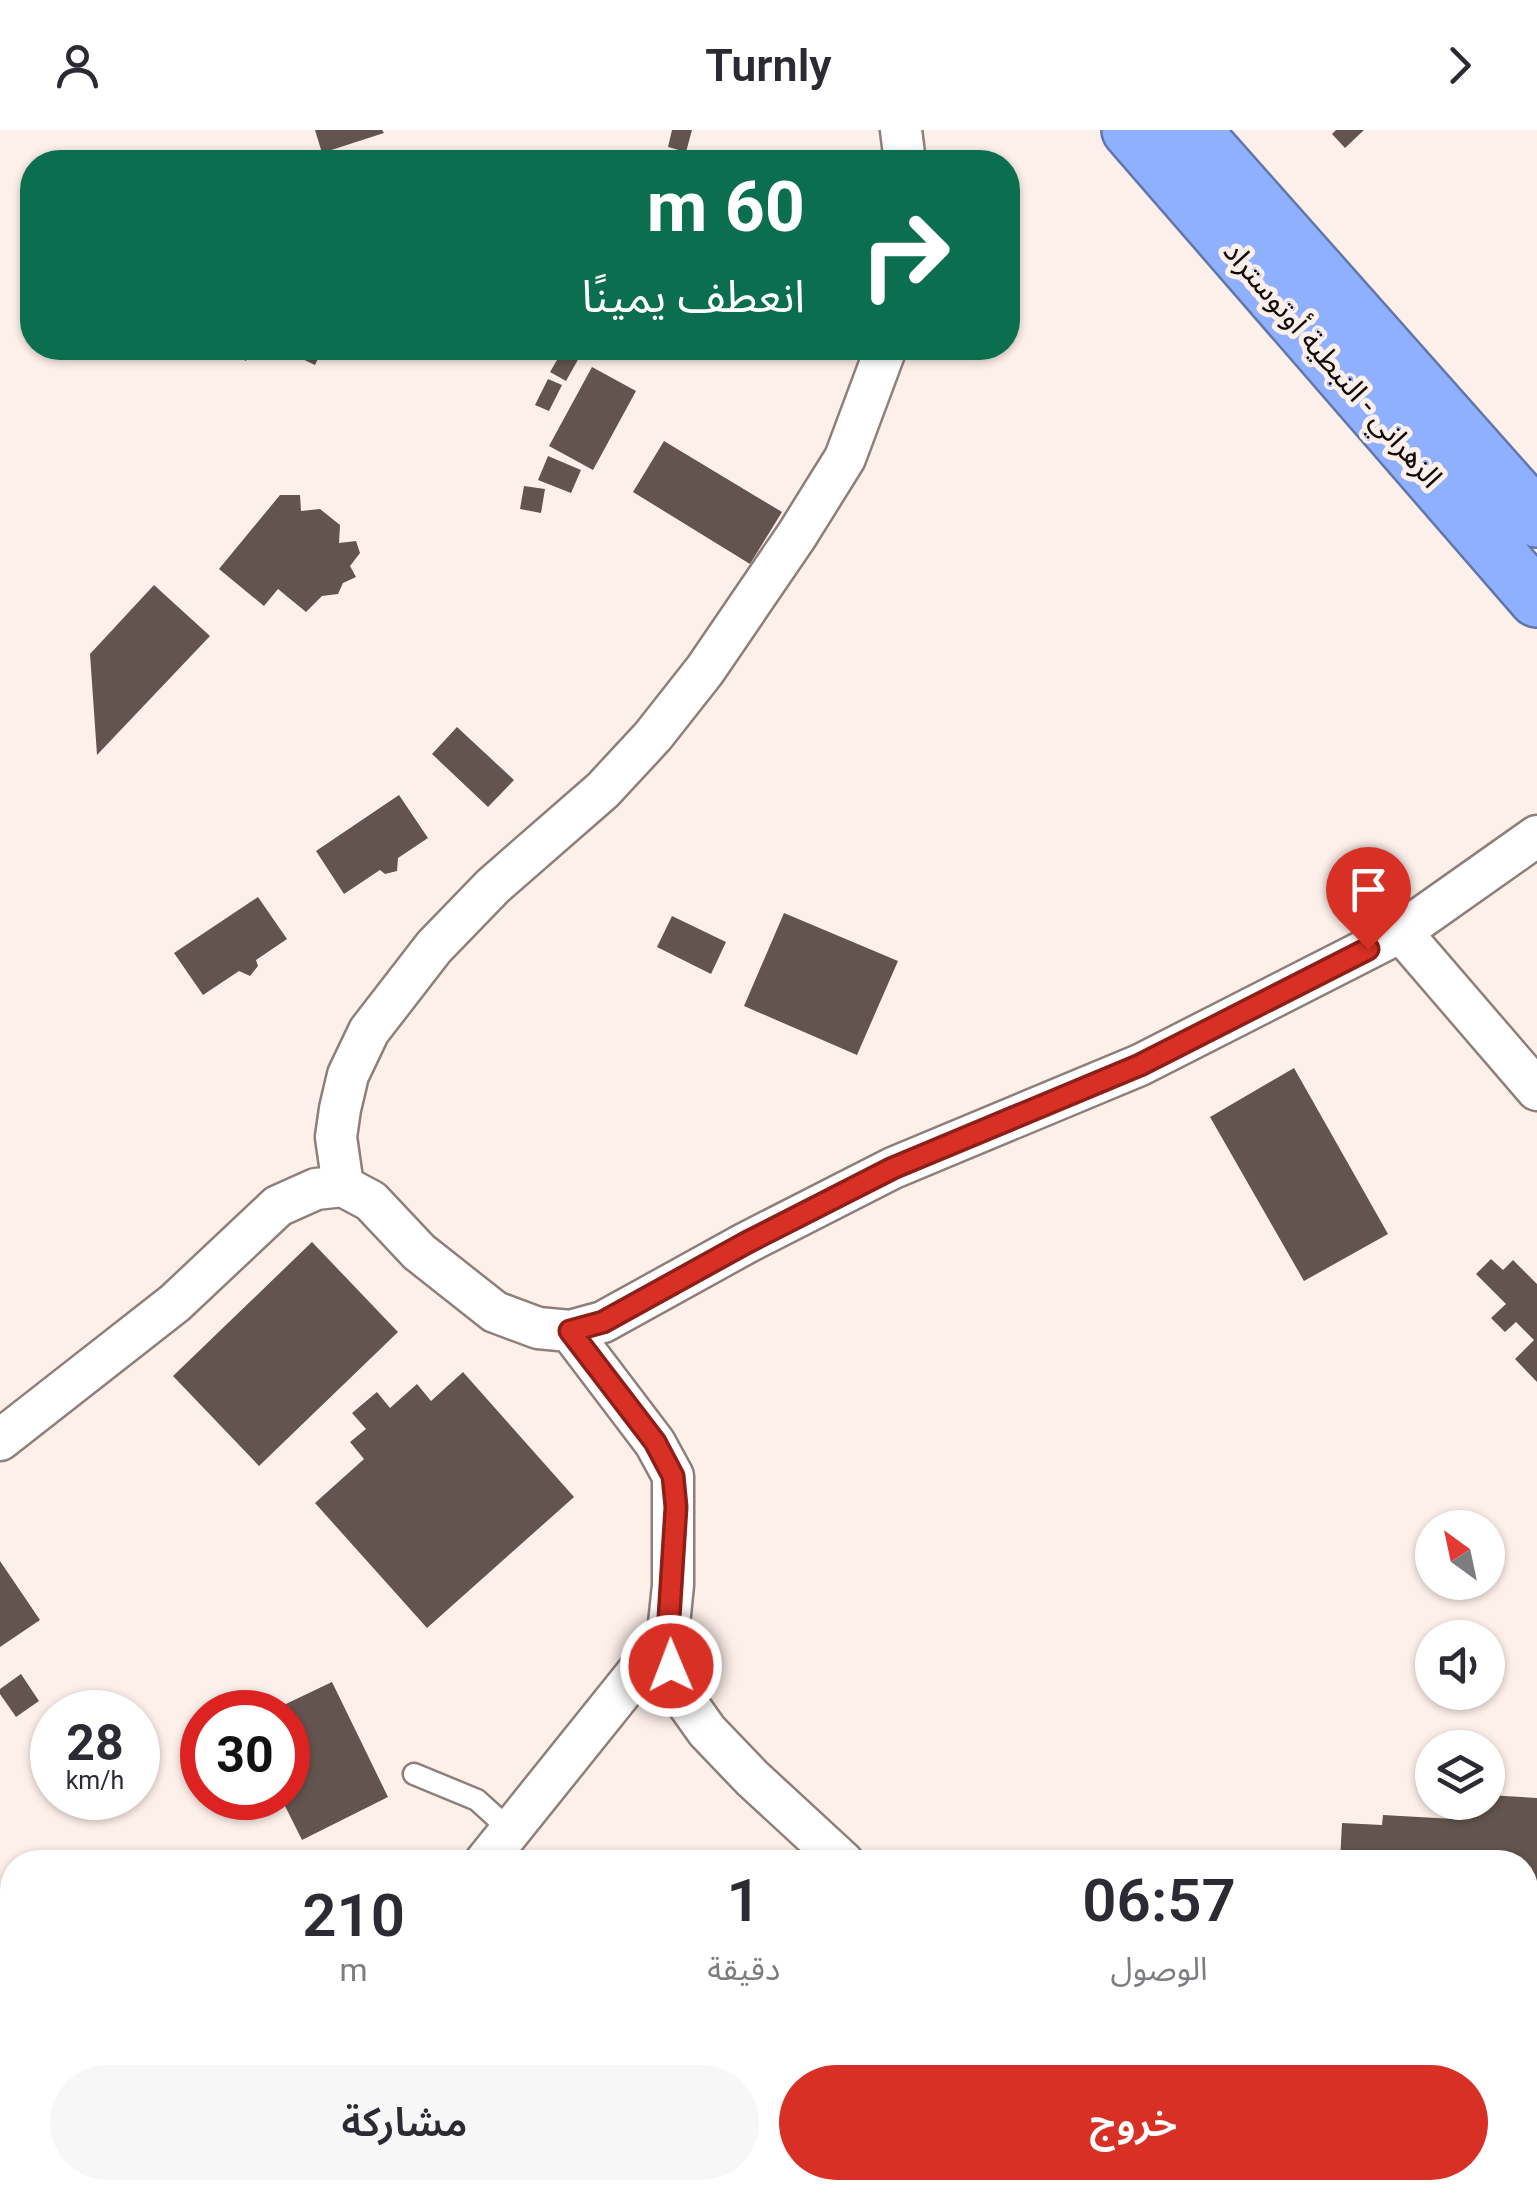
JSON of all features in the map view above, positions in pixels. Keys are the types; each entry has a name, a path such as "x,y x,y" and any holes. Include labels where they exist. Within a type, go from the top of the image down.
{"highway":[{"name":"الزهراني - النبطية أوتوستراد","path":"1130,130 1537,598"},
{"name":"الزهراني - النبطية أوتوستراد","path":"1192,130 1537,519"}],"street":[{"path":"343,1186 336,1137 340,1109 348,1075 369,1030 434,946 492,886 603,790 705,670 798,535 844,458 881,360"},
{"path":"0,1440 175,1303 278,1206 316,1189 343,1186 371,1201 419,1252 494,1312 538,1328 570,1331 603,1322 893,1168 1140,1065 1400,932 1537,836"},
{"path":"1400,932 1537,1090"},
{"path":"570,1331 655,1442 673,1476 676,1507 668,1634 671,1666 680,1693 707,1732 828,1850"},
{"path":"494,1850 668,1634"}],"lane":[{"path":"414,1774 477,1800 510,1830"}],"building":[{"path":"315,130 384,133 331,150 321,150"},
{"path":"672,130 692,130 687,150 668,147"},
{"path":"1336,130 1364,130 1345,148 1332,134"},
{"path":"557,360 578,360 566,381 550,372"},
{"path":"592,367 636,391 593,470 549,446"},
{"path":"548,379 562,385 549,411 535,405"},
{"path":"664,441 782,512 750,564 633,492"},
{"path":"548,456 581,470 571,493 538,480"},
{"path":"524,486 545,489 541,513 520,509"},
{"path":"280,495 300,495 301,511 320,509 340,525 339,543 356,541 360,553 350,566 356,577 343,583 338,594 322,596 306,612 278,589 264,606 219,569"},
{"path":"154,585 210,636 97,755 90,654"},
{"path":"457,727 514,780 488,807 432,754"},
{"path":"399,795 428,838 398,858 397,871 385,874 380,870 344,894 316,851"},
{"path":"258,897 287,939 256,960 258,966 250,976 239,971 203,995 174,953"},
{"path":"784,913 898,961 857,1055 744,1006"},
{"path":"672,916 726,942 711,974 657,947"},
{"path":"1294,1068 1388,1234 1304,1281 1210,1117"},
{"path":"312,1242 398,1332 259,1466 173,1376"},
{"path":"1491,1259 1503,1270 1513,1260 1537,1284 1537,1382 1515,1359 1534,1340 1516,1322 1505,1332 1491,1318 1506,1304 1476,1274"},
{"path":"463,1372 574,1497 427,1628 315,1503 364,1459 350,1442 366,1429 352,1413 377,1392 390,1408 417,1384 431,1401"},
{"path":"0,1561 40,1620 0,1647"},
{"path":"21,1674 32,1690 30,1707 16,1717 0,1689"},
{"path":"332,1682 388,1797 302,1840 292,1820 310,1820 310,1692"},
{"path":"1505,1796 1537,1798 1537,1850 1341,1850 1342,1823 1382,1825 1383,1815 1415,1817 1415,1820 1505,1820"}],"route":[{"path":"671,1666 668,1634 676,1507 673,1476 655,1442 570,1331 603,1322 893,1168 1140,1065 1368,949"}]}
